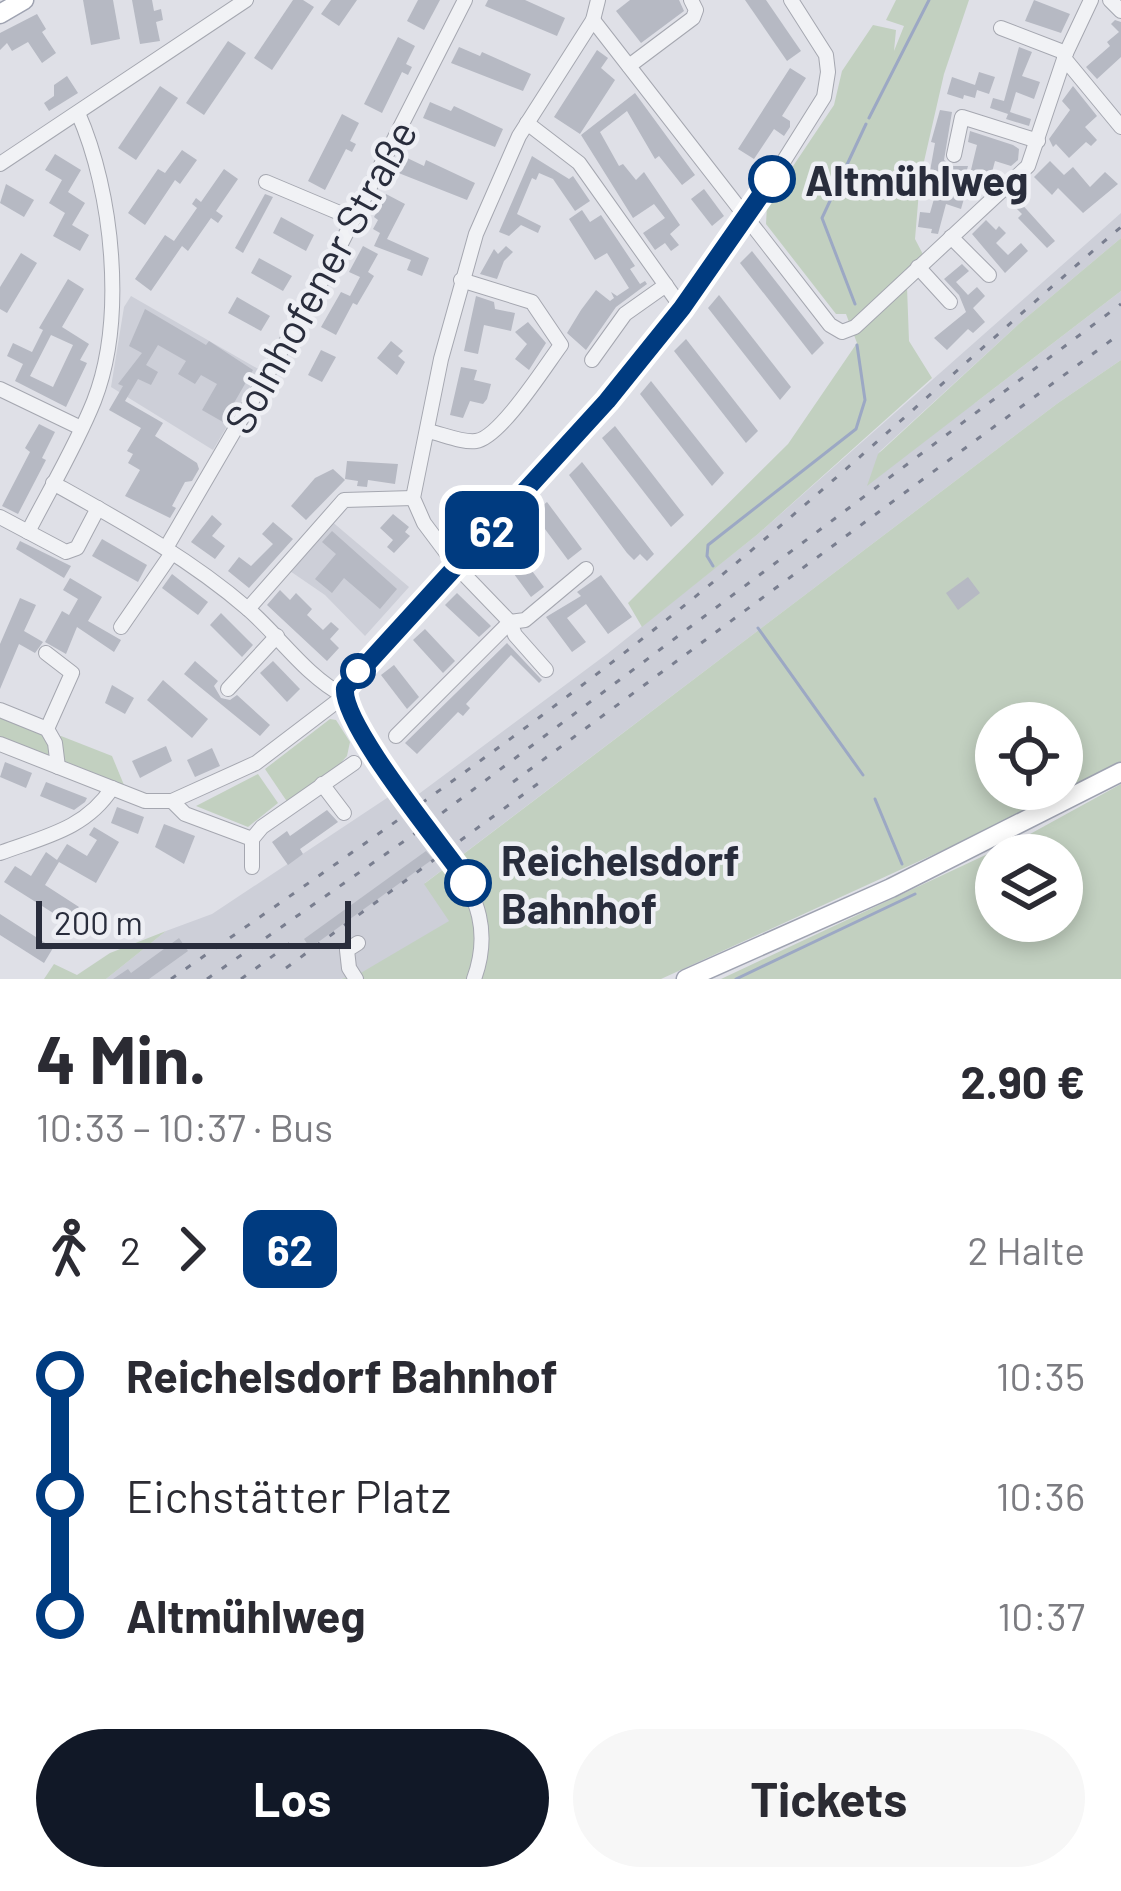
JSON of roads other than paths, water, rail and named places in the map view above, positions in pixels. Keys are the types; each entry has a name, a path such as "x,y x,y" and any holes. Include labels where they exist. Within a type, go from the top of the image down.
{"main road":[{"path":"0,14 24,0"},
{"path":"686,979 890,888 1121,772"}],"street":[{"path":"0,164 246,0"},
{"name":"Solnhofener Straße","path":"121,627 279,357 465,0"},
{"path":"629,66 693,18 696,10 691,0"},
{"path":"0,744 145,801 172,801 256,763 344,696 348,682 574,441 682,308 748,216 824,97 829,73 826,55 791,0"},
{"path":"547,670 515,635 510,622 457,567 413,498 460,280 495,184 593,6 629,66 830,325 842,332 854,327 1028,166 1065,56 1091,0"},
{"path":"1109,0 1121,11"},
{"path":"1001,28 1065,56 1121,127"},
{"path":"28,532 95,398 104,364 111,293 106,206 78,113"},
{"path":"954,155 962,117 1038,141"},
{"path":"527,123 579,163 682,308"},
{"path":"266,182 354,219"},
{"path":"951,237 989,275"},
{"path":"918,267 950,302"},
{"path":"428,431 476,442 484,439 512,411 561,345 532,302 460,280"},
{"path":"592,360 625,314 666,285"},
{"path":"0,389 81,428"},
{"path":"53,483 169,551 248,609 318,679 344,696 364,740 410,801"},
{"path":"248,609 344,500 413,498"},
{"path":"0,517 66,552 76,548 98,508"},
{"path":"396,736 510,622 525,620 586,569"},
{"path":"228,689 277,636"},
{"path":"46,652 72,673 47,729"},
{"path":"0,710 47,729 55,743 58,767"},
{"path":"252,867 253,839 354,763"},
{"path":"322,784 344,812"},
{"path":"0,853 79,823 112,788"},
{"path":"172,801 185,814 253,839"},
{"path":"451,858 479,904 483,924 481,960 474,979"},
{"path":"356,979 346,957 347,950 358,943"}],"waterway":[{"path":"869,118 929,0"},
{"path":"855,304 822,218 866,124"},
{"path":"713,566 708,545 856,429 865,400 857,345"},
{"path":"758,628 863,775"},
{"path":"875,799 902,864"},
{"path":"736,979 915,894"}],"tunnel":[{"path":"410,801 451,858"}],"railway":[{"path":"171,979 637,643 808,502 1121,227"},
{"path":"207,979 410,837 1121,304"},
{"path":"513,782 1121,333"},
{"path":"286,968 543,780"},
{"path":"241,979 299,937"}],"place":[{"name":"Altmühlweg","path":"772,179"},
{"name":"Reichelsdorf Bahnhof","path":"468,883"}]}
